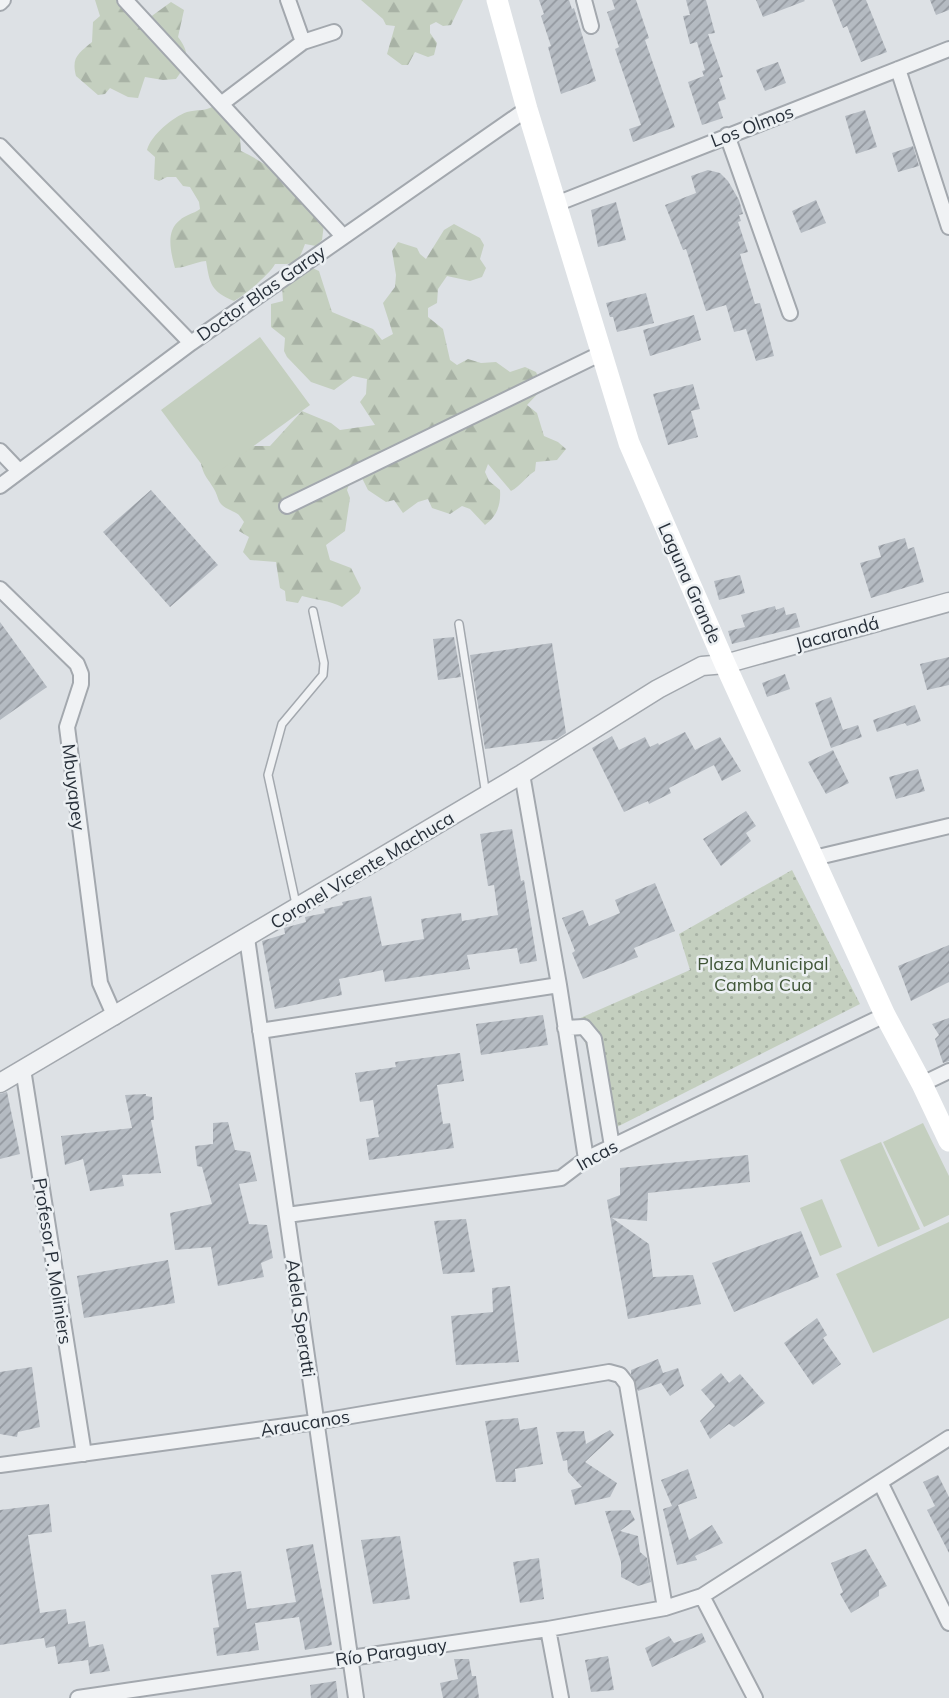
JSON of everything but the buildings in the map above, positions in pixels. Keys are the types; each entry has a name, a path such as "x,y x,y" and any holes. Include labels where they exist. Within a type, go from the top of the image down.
{"main road":[{"name":"Laguna Grande","path":"497,0 527,109 629,443 725,664 885,1015 949,1141"}],"street":[{"path":"125,0 342,235"},
{"path":"288,0 303,42"},
{"path":"584,0 591,26"},
{"path":"221,104 303,42 334,32"},
{"name":"Los Olmos","path":"556,204 949,49"},
{"path":"898,69 949,227"},
{"name":"Doctor Blas Garay","path":"0,486 191,343 342,235 527,109"},
{"path":"727,135 790,313"},
{"path":"0,146 191,343"},
{"path":"287,506 602,353"},
{"path":"0,451 19,471"},
{"name":"Mbuyapey","path":"0,589 76,664 80,674 81,684 66,727 100,984 115,1017"},
{"name":"Jacarandá","path":"725,664 949,602"},
{"name":"Coronel Vicente Machuca","path":"0,1083 486,796 658,688 702,666 725,664"},
{"path":"522,774 586,1159"},
{"path":"814,859 949,826"},
{"name":"Adela Speratti","path":"247,939 356,1698"},
{"path":"260,1031 559,985"},
{"name":"Incas","path":"287,1215 561,1178 586,1159 885,1015"},
{"path":"565,1028 584,1027 594,1039 612,1146"},
{"name":"Profesor P. Moliniers","path":"23,1069 84,1454"},
{"path":"922,1084 949,1071"},
{"name":"Araucanos","path":"0,1465 316,1422 609,1372 620,1375 627,1384 665,1608"},
{"name":"Río Paraguay","path":"78,1698 548,1629 665,1608 702,1596 949,1438"},
{"path":"880,1482 949,1623"},
{"path":"702,1596 755,1698"},
{"path":"548,1629 561,1698"}],"lane":[{"path":"297,909 268,775 282,724 323,675 324,663 313,611"},
{"path":"459,624 486,796"}],"green space":[{"path":"95,0 131,0 149,18 171,2 184,10 178,37 185,48 186,58 176,79 145,77 138,98 128,97 110,88 105,94 98,95 76,76 75,60 92,42 93,22 100,16"},
{"path":"361,0 463,0 451,25 443,26 436,22 430,25 430,33 437,43 434,55 428,57 415,52 408,65 402,65 387,54 395,26 386,25 383,19"},
{"path":"214,106 239,123 241,151 275,172 325,216 322,240 316,246 305,244 295,262 275,264 257,284 234,301 220,294 213,286 206,261 175,268 170,243 172,230 182,218 200,209 199,202 190,187 183,186 176,177 159,181 154,179 155,157 147,150 163,127 175,118 187,112"},
{"path":"454,224 480,238 484,245 480,259 486,268 482,277 470,281 447,276 438,289 437,303 428,308 428,317 443,329 450,360 457,365 468,359 481,363 496,362 510,372 525,367 536,372 543,388 527,405 537,413 544,436 566,449 557,460 536,462 535,471 511,491 488,464 485,472 489,481 500,490 500,495 495,514 485,525 470,509 462,506 450,514 432,508 428,499 418,502 403,513 394,500 386,502 368,490 362,478 353,474 347,490 350,498 345,531 326,545 330,560 351,568 361,588 359,593 342,607 302,596 298,603 286,601 285,591 280,588 276,562 250,560 243,552 249,537 239,531 244,522 238,514 221,504 201,464 209,454 270,446 302,411 331,423 340,430 375,425 360,402 366,394 367,379 353,376 334,390 311,382 287,357 284,351 285,338 271,327 271,304 283,301 282,287 310,267 319,271 332,312 373,329 382,340 393,334 383,303 395,287 392,251 398,242 417,248 426,259 444,230"},
{"path":"260,337 310,405 211,477 161,410"},
{"name":"Plaza Municipal Camba Cua","path":"792,870 860,1004 611,1130 578,1019 690,970 679,934"},
{"path":"923,1123 949,1176 949,1215 924,1227 883,1142"},
{"path":"881,1142 920,1229 878,1247 840,1160"},
{"path":"822,1199 842,1247 820,1256 800,1208"},
{"path":"949,1222 949,1318 873,1353 836,1274"}]}
